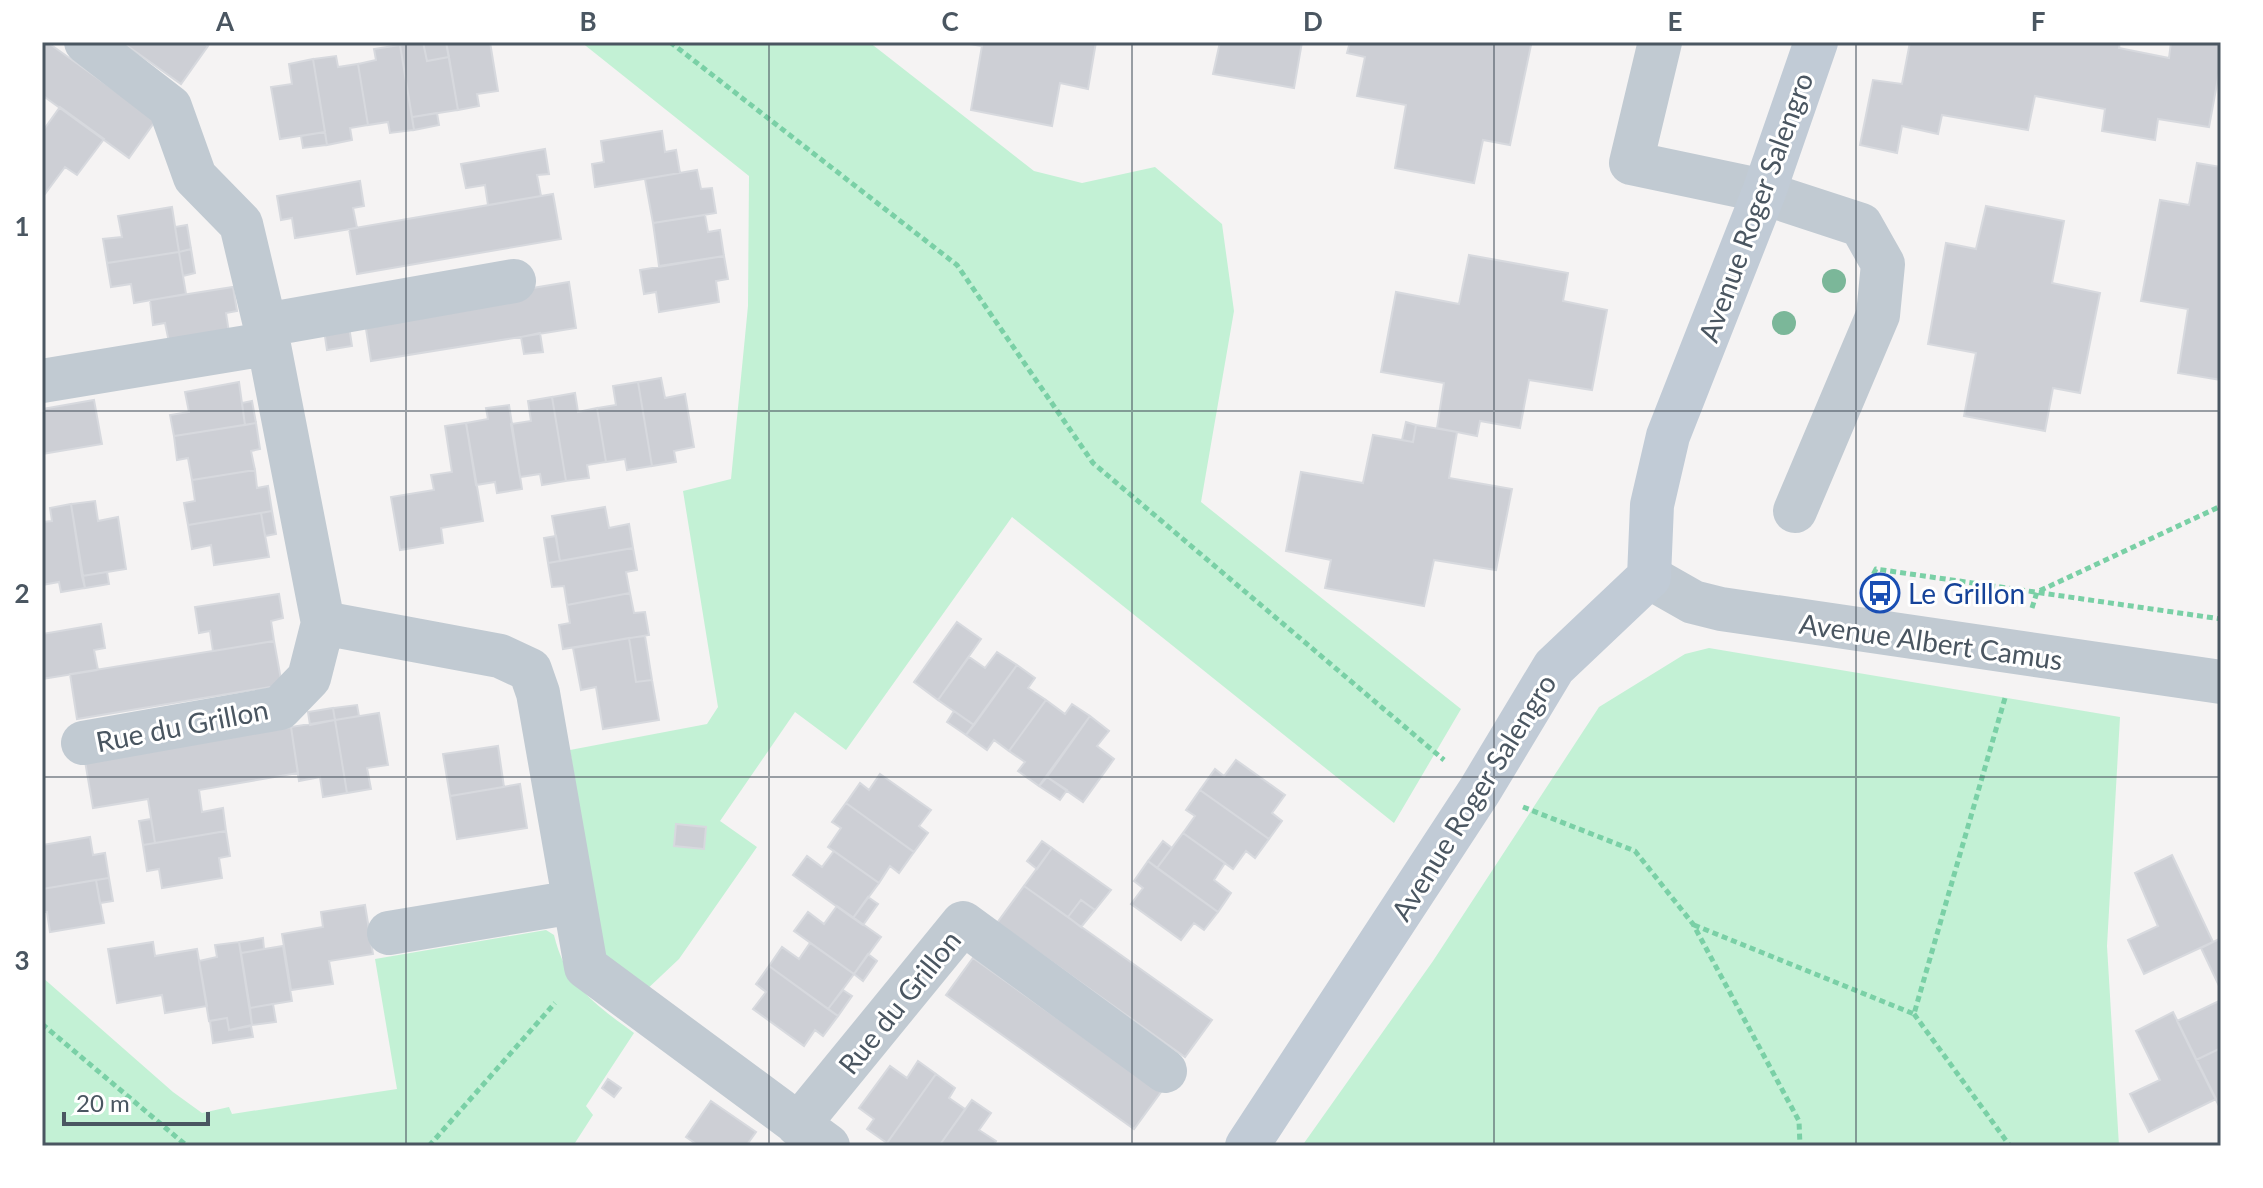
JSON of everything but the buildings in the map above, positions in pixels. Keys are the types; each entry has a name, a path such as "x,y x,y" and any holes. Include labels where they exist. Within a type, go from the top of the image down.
{"street":[{"name":"Rue du Grillon","path":"83,743 280,708 309,678 323,623 241,224 195,177 170,107 86,42"},
{"path":"1660,42 1631,163 1764,192 1861,225 1883,264 1878,315 1795,511"},
{"name":"Avenue Roger Salengro","path":"1247,1146 1480,790 1554,667 1649,577 1652,505 1668,436 1764,192 1816,42"},
{"path":"42,381 514,281"},
{"name":"Avenue Albert Camus","path":"1649,577 1693,602 1844,629 2221,682"},
{"path":"323,623 500,656 530,670 538,693 586,967"},
{"path":"389,933 574,902"},
{"name":"Rue du Grillon","path":"586,967 813,1136 963,923 1165,1071"}],"path":[{"path":"670,42 957,265 1093,463 1480,790 1635,851 1693,924 1799,1121 1800,1146"},
{"path":"1914,1014 2037,592 2221,506"},
{"path":"1844,629 1876,569 2221,619"},
{"path":"1693,924 1914,1014 2010,1146"},
{"path":"429,1146 586,967"},
{"path":"42,1024 187,1146"}],"green space":[{"path":"581,42 869,42 1034,171 1082,183 1155,167 1222,224 1234,311 1201,502 1461,709 1394,823 1012,517 846,750 795,712 720,821 757,847 679,959 643,993 602,951 570,750 707,724 718,707 683,491 731,479 748,306 749,176"},
{"path":"1709,648 2120,717 2107,946 2119,1146 1302,1146 1433,961 1599,707 1685,654"},
{"path":"546,930 554,935 566,967 584,992 634,1033 586,1106 593,1115 573,1146 42,1146 42,977 173,1092 202,1113 229,1107 232,1114 397,1089 375,959"}],"place":[{"name":"Le Grillon","path":"1880,593"}]}
